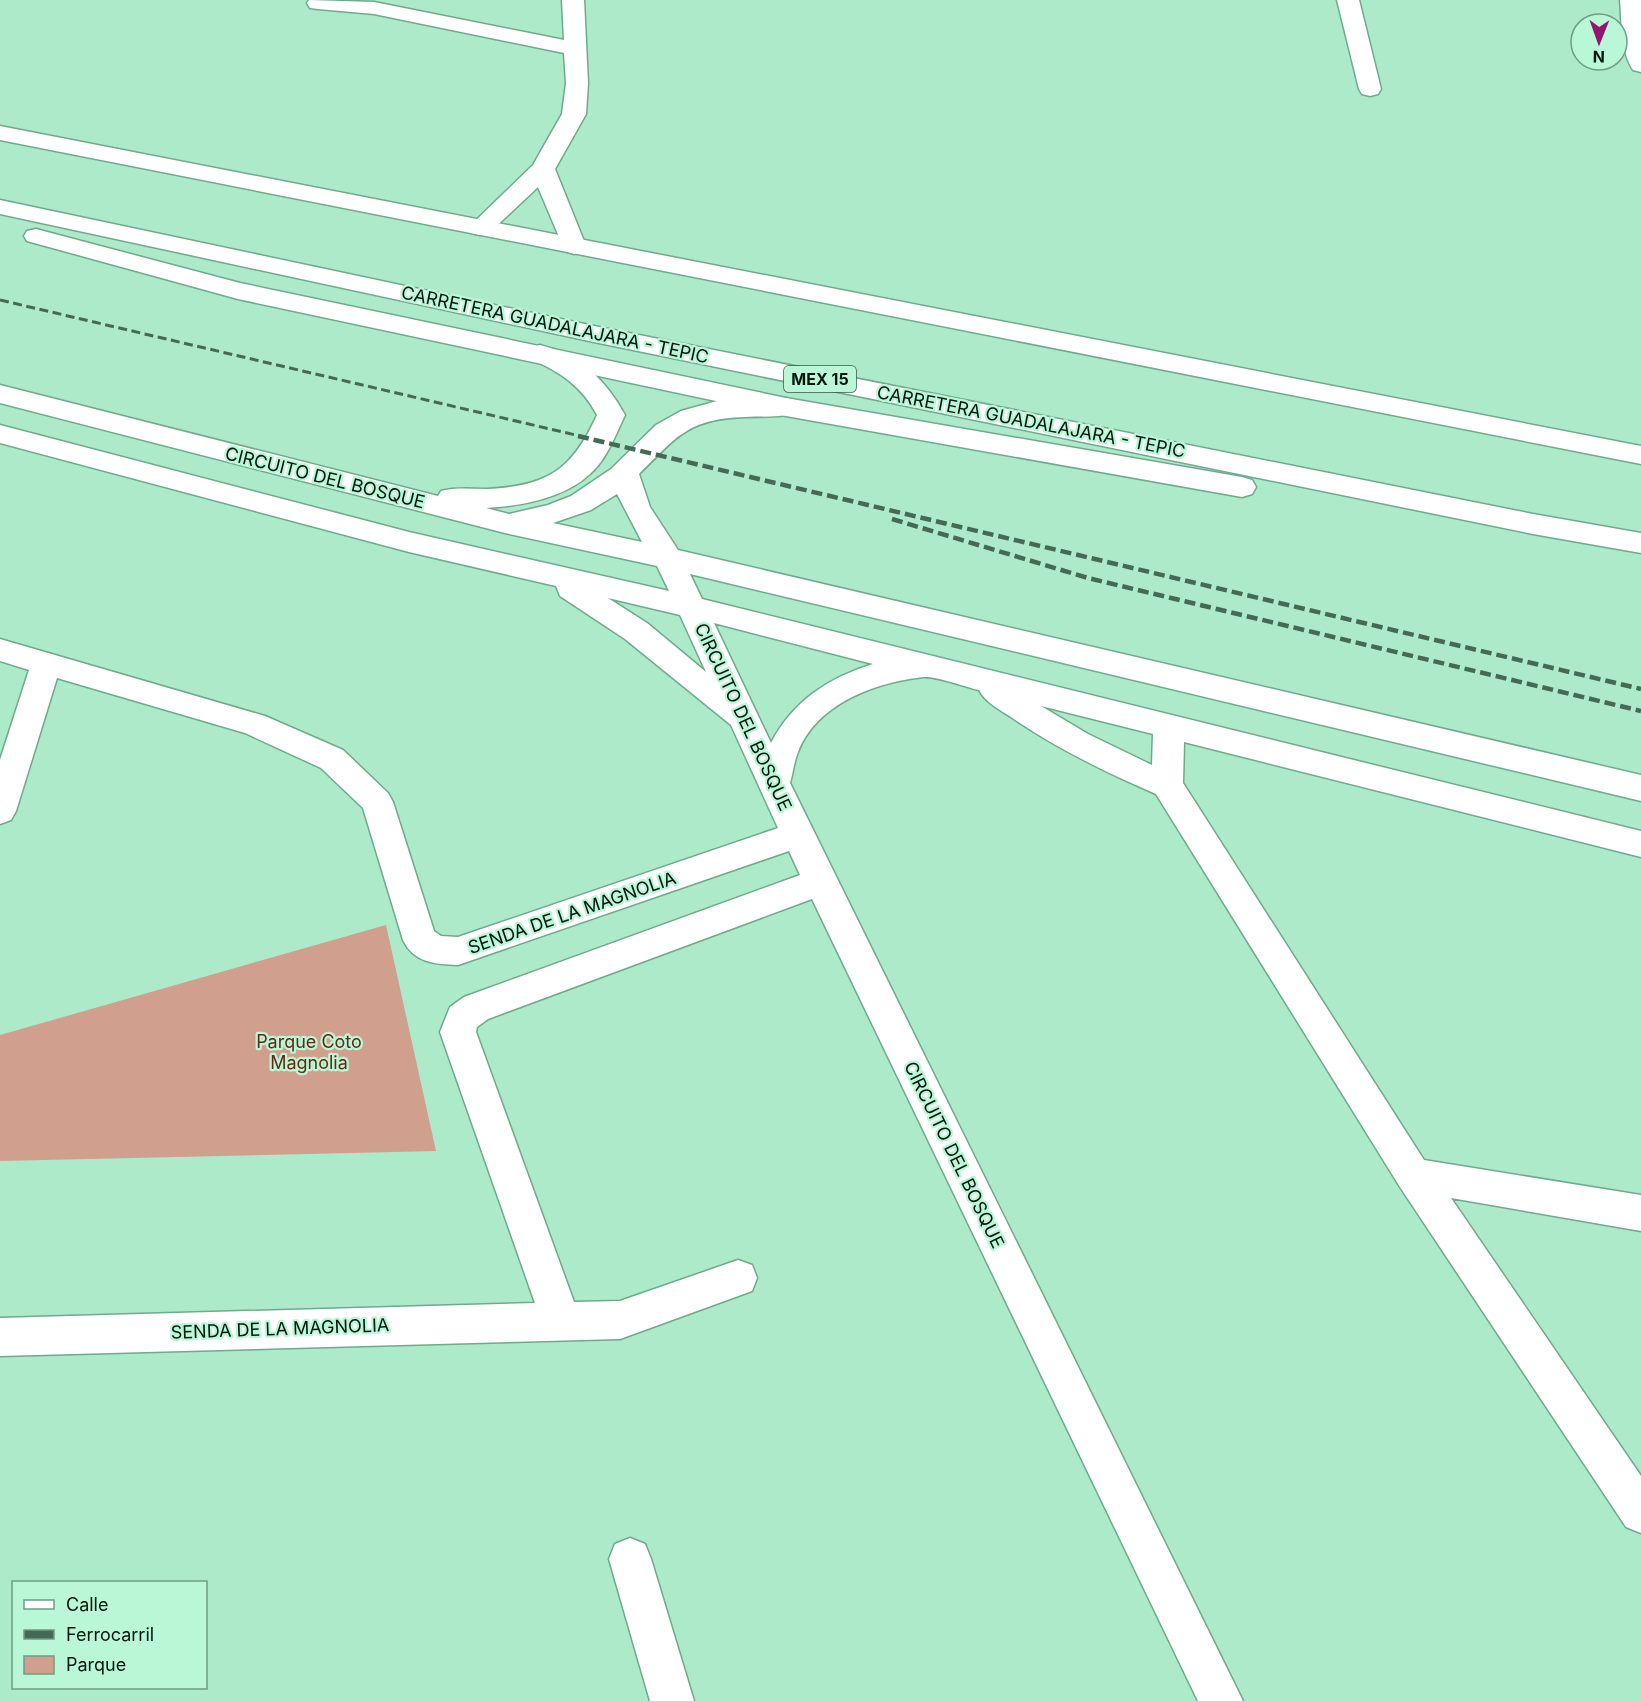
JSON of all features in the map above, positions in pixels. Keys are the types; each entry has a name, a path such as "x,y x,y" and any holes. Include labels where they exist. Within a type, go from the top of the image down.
{"main road":[{"path":"480,228 543,169 574,114 577,83 573,48 573,0"},
{"path":"1348,0 1370,90"},
{"path":"1631,0 1634,42 1641,65"},
{"path":"318,3 374,8 573,48"},
{"path":"0,133 1641,455"},
{"path":"543,169 574,246"},
{"name":"CARRETERA GUADALAJARA - TEPIC","path":"0,207 594,334 1533,524 1641,543"},
{"path":"0,225 238,291 540,353 786,407 1266,491 1533,524"},
{"path":"391,495 470,499 518,495 550,485 575,473 592,454 611,416 600,391 583,375 540,353"},
{"name":"CIRCUITO DEL BOSQUE","path":"0,394 391,495 668,558 820,882 1221,1701"},
{"path":"322,518 416,526 506,523 546,517 572,509 606,490 663,433 678,423 705,412 786,407"},
{"name":"CIRCUITO DEL BOSQUE","path":"0,434 322,518 522,568 692,607"},
{"path":"625,472 628,490 635,509 668,558 1641,788"},
{"path":"522,568 580,592 636,631 747,723"},
{"path":"692,607 1641,843"},
{"name":"SENDA DE LA MAGNOLIA","path":"0,650 254,724 332,759 377,802 420,940 434,950 458,951 798,835"},
{"path":"0,811 46,664"},
{"path":"774,783 783,751 789,741 801,722 827,697 861,679 898,668 937,668"},
{"path":"981,678 1020,709 1065,738 1167,785"},
{"path":"1169,726 1167,785 1413,1175 1641,1512"},
{"path":"561,1321 458,1032 462,1018 476,1008 820,882"},
{"path":"1413,1175 1641,1213"},
{"name":"SENDA DE LA MAGNOLIA","path":"0,1336 620,1320 738,1278"},
{"path":"630,1559 672,1701"}],"green space":[{"name":"Parque Coto Magnolia","path":"386,925 436,1151 0,1161 0,1035"}],"railway":[{"path":"0,300 584,437"},
{"path":"578,436 1641,689"},
{"path":"892,519 1088,578 1641,711"}]}
